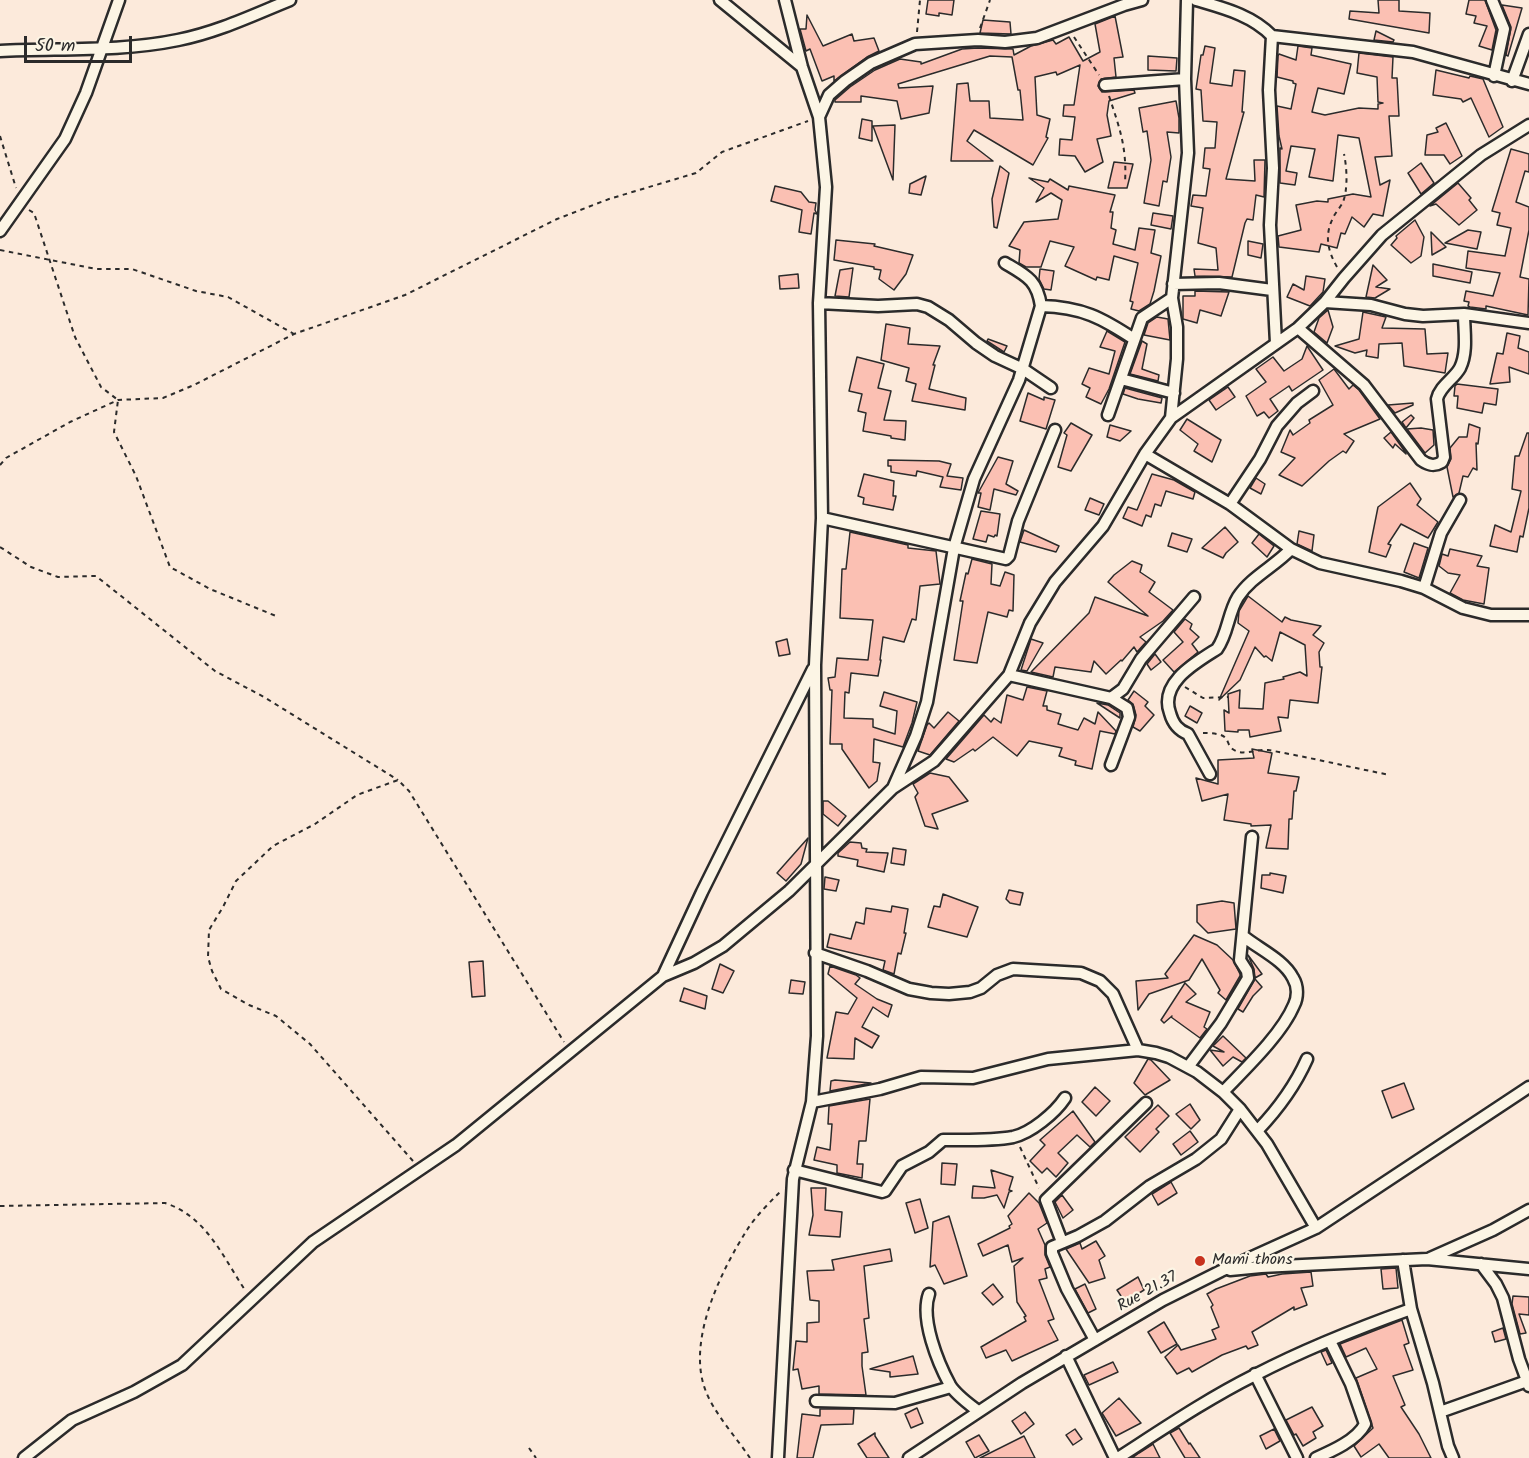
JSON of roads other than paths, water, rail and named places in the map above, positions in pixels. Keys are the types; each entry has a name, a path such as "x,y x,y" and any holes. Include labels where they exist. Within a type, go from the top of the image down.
{"street":[{"path":"0,231 65,139 86,93 118,0"},
{"path":"0,51 100,48 178,40 224,28 290,0"},
{"path":"720,0 802,67"},
{"path":"778,1458 794,1174 812,1102 817,1036 814,665 822,518 819,303 826,187 819,117 802,67 785,0"},
{"path":"819,117 829,95 845,81 871,63 915,44 978,40 1005,42 1037,38 1142,0"},
{"path":"1171,418 1177,359 1172,298 1188,153 1185,79 1187,0"},
{"path":"1196,0 1233,6 1272,36 1413,52 1529,84"},
{"path":"1492,0 1504,32 1494,76"},
{"path":"1498,14 1502,0"},
{"path":"1512,81 1529,34"},
{"path":"1272,36 1269,90 1273,154 1270,225 1276,343"},
{"path":"1105,84 1185,79"},
{"path":"24,1458 72,1420 134,1392 182,1365 313,1242 456,1145 663,976 694,963 723,946 789,891 893,788 934,761 1009,675 1030,623 1054,582 1103,526 1145,454 1171,418 1298,328 1325,302 1382,235 1481,155 1529,125"},
{"path":"893,788 916,736 927,702 954,548 974,479 1023,369 1041,306 1040,295 1034,281 1005,263"},
{"path":"1173,284 1219,283 1272,290"},
{"path":"1108,415 1142,318 1172,298"},
{"path":"1325,302 1371,305 1423,316 1464,314 1529,323"},
{"path":"819,303 878,306 917,304 928,307 949,320 976,343 1023,369 1051,388"},
{"path":"1041,306 1087,312 1105,319 1134,339"},
{"path":"1298,328 1364,385 1420,460 1428,465 1436,466 1442,462 1444,457 1438,393 1459,369 1463,359 1464,314"},
{"path":"1121,379 1174,393"},
{"path":"1230,504 1260,459 1277,426 1297,403 1312,391"},
{"path":"822,518 1008,558 1018,521 1055,430"},
{"path":"1145,454 1230,504 1291,549 1320,563 1401,580 1424,588 1463,608 1491,615 1529,615"},
{"path":"1424,588 1441,533 1460,500"},
{"path":"1210,774 1188,734 1175,725 1166,699 1169,690 1176,680 1217,649 1222,643 1230,614 1244,590 1280,561 1291,549"},
{"path":"1111,698 1123,689 1141,659 1194,597"},
{"path":"663,976 814,665"},
{"path":"1009,675 1111,698 1127,708 1129,717 1111,765"},
{"path":"1188,1067 1221,1023 1248,978 1247,970 1239,960 1252,837"},
{"path":"1223,1092 1273,1038 1294,1005 1297,992 1294,979 1286,967 1243,936"},
{"path":"815,953 909,989 931,993 970,992 981,988 997,975 1013,969 1081,973 1100,981 1113,993 1138,1050"},
{"path":"812,1102 880,1089 921,1077 973,1078 1048,1059 1138,1050 1169,1057 1188,1067 1223,1092 1240,1109 1258,1131 1316,1228"},
{"path":"1258,1131 1282,1104 1307,1059"},
{"name":"Rue 21.37","path":"909,1458 1066,1356 1163,1300 1316,1228 1529,1087"},
{"path":"794,1174 882,1192 902,1166 929,1152 943,1140 1015,1136 1042,1121 1060,1106 1065,1098"},
{"path":"1062,1242 1046,1200 1146,1103"},
{"path":"1095,1340 1067,1289 1052,1252 1053,1246 1078,1236 1105,1221 1150,1186 1196,1159 1221,1139 1240,1109"},
{"path":"1427,1259 1493,1230 1529,1210"},
{"path":"1221,1271 1261,1266 1427,1259 1529,1269"},
{"path":"1403,1260 1412,1309 1453,1458"},
{"path":"1440,1412 1528,1384 1503,1298 1496,1284 1480,1264"},
{"path":"929,1294 927,1321 930,1334 951,1387 978,1412"},
{"path":"1066,1356 1116,1458 1256,1374 1354,1330 1412,1309"},
{"path":"1316,1458 1342,1445 1362,1429 1365,1422 1351,1384 1330,1341"},
{"path":"1256,1374 1297,1458"},
{"path":"816,1401 895,1403 951,1387"}],"place":[{"name":"Mami thons","path":"1200,1261"}]}
